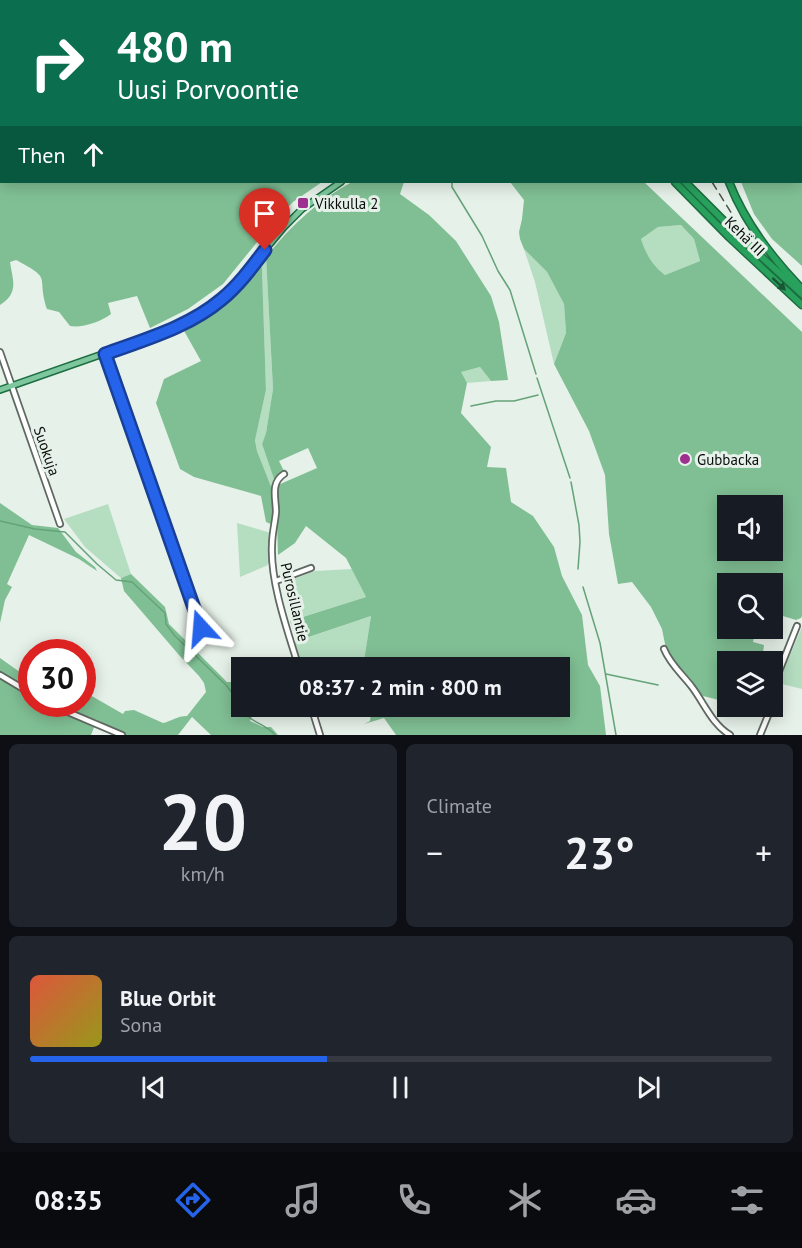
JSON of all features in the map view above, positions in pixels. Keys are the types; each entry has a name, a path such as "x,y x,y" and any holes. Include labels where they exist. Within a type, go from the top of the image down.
{"highway":[{"name":"Kehä III","path":"676,183 729,237 802,305"},
{"path":"687,183 740,237 802,294"},
{"path":"729,183 756,235 802,289"}],"main road":[{"path":"0,390 158,335 194,318 219,302 307,204 339,183"}],"street":[{"name":"Suokuja","path":"0,352 60,524"},
{"path":"105,354 201,628"},
{"name":"Purosillantie","path":"284,474 279,477 274,489 276,512 272,546 283,614 296,657"},
{"path":"276,581 311,568"},
{"path":"783,661 797,626"},
{"path":"664,649 714,720 730,735"},
{"path":"0,675 18,686"},
{"path":"80,717 122,735"},
{"path":"314,717 320,735"},
{"path":"760,735 767,717"}],"green space":[{"path":"0,183 321,183 293,202 275,220 223,284 188,309 150,328 137,296 108,303 111,314 102,320 86,325 70,326 59,312 47,309 40,275 16,260 10,262 12,291 0,305"},
{"path":"350,183 404,183 400,194 429,215 456,241 491,296 499,322 508,380 491,381 480,367 461,372 467,383 461,413 491,447 487,467 506,468 511,502 533,516 554,547 562,576 582,615 588,665 600,686 606,735 396,735 384,718 364,724 370,721 371,717 570,717 570,657 365,657 371,616 297,641 290,621 366,597 346,558 306,526 295,543 278,555 276,490 278,485 317,468 308,448 279,461 284,471 275,482 262,444 273,389 266,257 285,235 328,197"},
{"path":"511,183 645,183 802,332 802,616 796,620 783,616 783,573 717,573 717,639 754,639 753,642 764,645 763,651 717,651 717,700 699,695 670,658 662,629 651,607 632,582 618,584 609,534 605,475 589,431 554,364 566,333 564,304 547,272 524,249 519,232 524,200","holes":["681,225 694,239 700,261 665,275 650,259 641,239 658,227"]},
{"path":"741,183 802,183 802,266 772,239 754,214"},
{"path":"681,225 694,239 700,261 665,275 650,259 641,239 658,227"},
{"path":"524,249 547,272 564,304 566,333 554,364 535,282"},
{"path":"266,257 273,389 262,444 275,482 272,489 257,451 255,439 266,390 262,268 260,265"},
{"path":"260,265 262,268 266,390 255,440 272,489 273,525 266,522 261,496 194,477 180,469 156,403 164,379 201,361 183,329 210,314"},
{"path":"480,367 491,381 467,383 460,372"},
{"path":"0,503 32,525 58,528 76,552 97,571 79,559 29,535 7,584 12,587 5,600 0,623"},
{"path":"108,504 131,574 121,578 85,547 64,519"},
{"path":"237,523 271,533 271,561 266,566 240,577"},
{"path":"352,569 366,597 299,618 289,581 315,571"},
{"path":"131,574 165,607 169,624 227,682 231,682 231,717 252,717 250,721 263,727 271,727 278,735 211,735 192,717 178,735 126,735 89,717 96,717 96,698 123,714 125,711 134,710 163,723 187,716 206,692 199,676 124,591 121,578"},
{"path":"371,616 365,657 296,657 292,643"},
{"path":"802,627 802,689 783,684 783,671"},
{"path":"0,658 18,671 18,683 0,672"},
{"path":"0,678 18,689 18,717 75,717 95,725 91,735 0,735"}],"waterway":[{"path":"452,183 452,187 482,236 498,271 510,290 536,374"},
{"path":"537,378 570,478"},
{"path":"471,406 496,401 514,401 538,395"},
{"path":"571,482 579,525 578,569"},
{"path":"0,521 35,529 65,532 116,580 132,582 165,613 166,624 175,636 231,692"},
{"path":"583,587 600,643 616,735"},
{"path":"606,674 658,685"},
{"path":"249,717 275,735"}],"railway":[{"path":"713,183 737,222"}],"place":[{"name":"Vikkulla 2","path":"303,203"},
{"name":"Gubbacka","path":"685,459"}],"route":[{"path":"201,628 105,354 176,328 205,312 224,298 265,250"}]}
